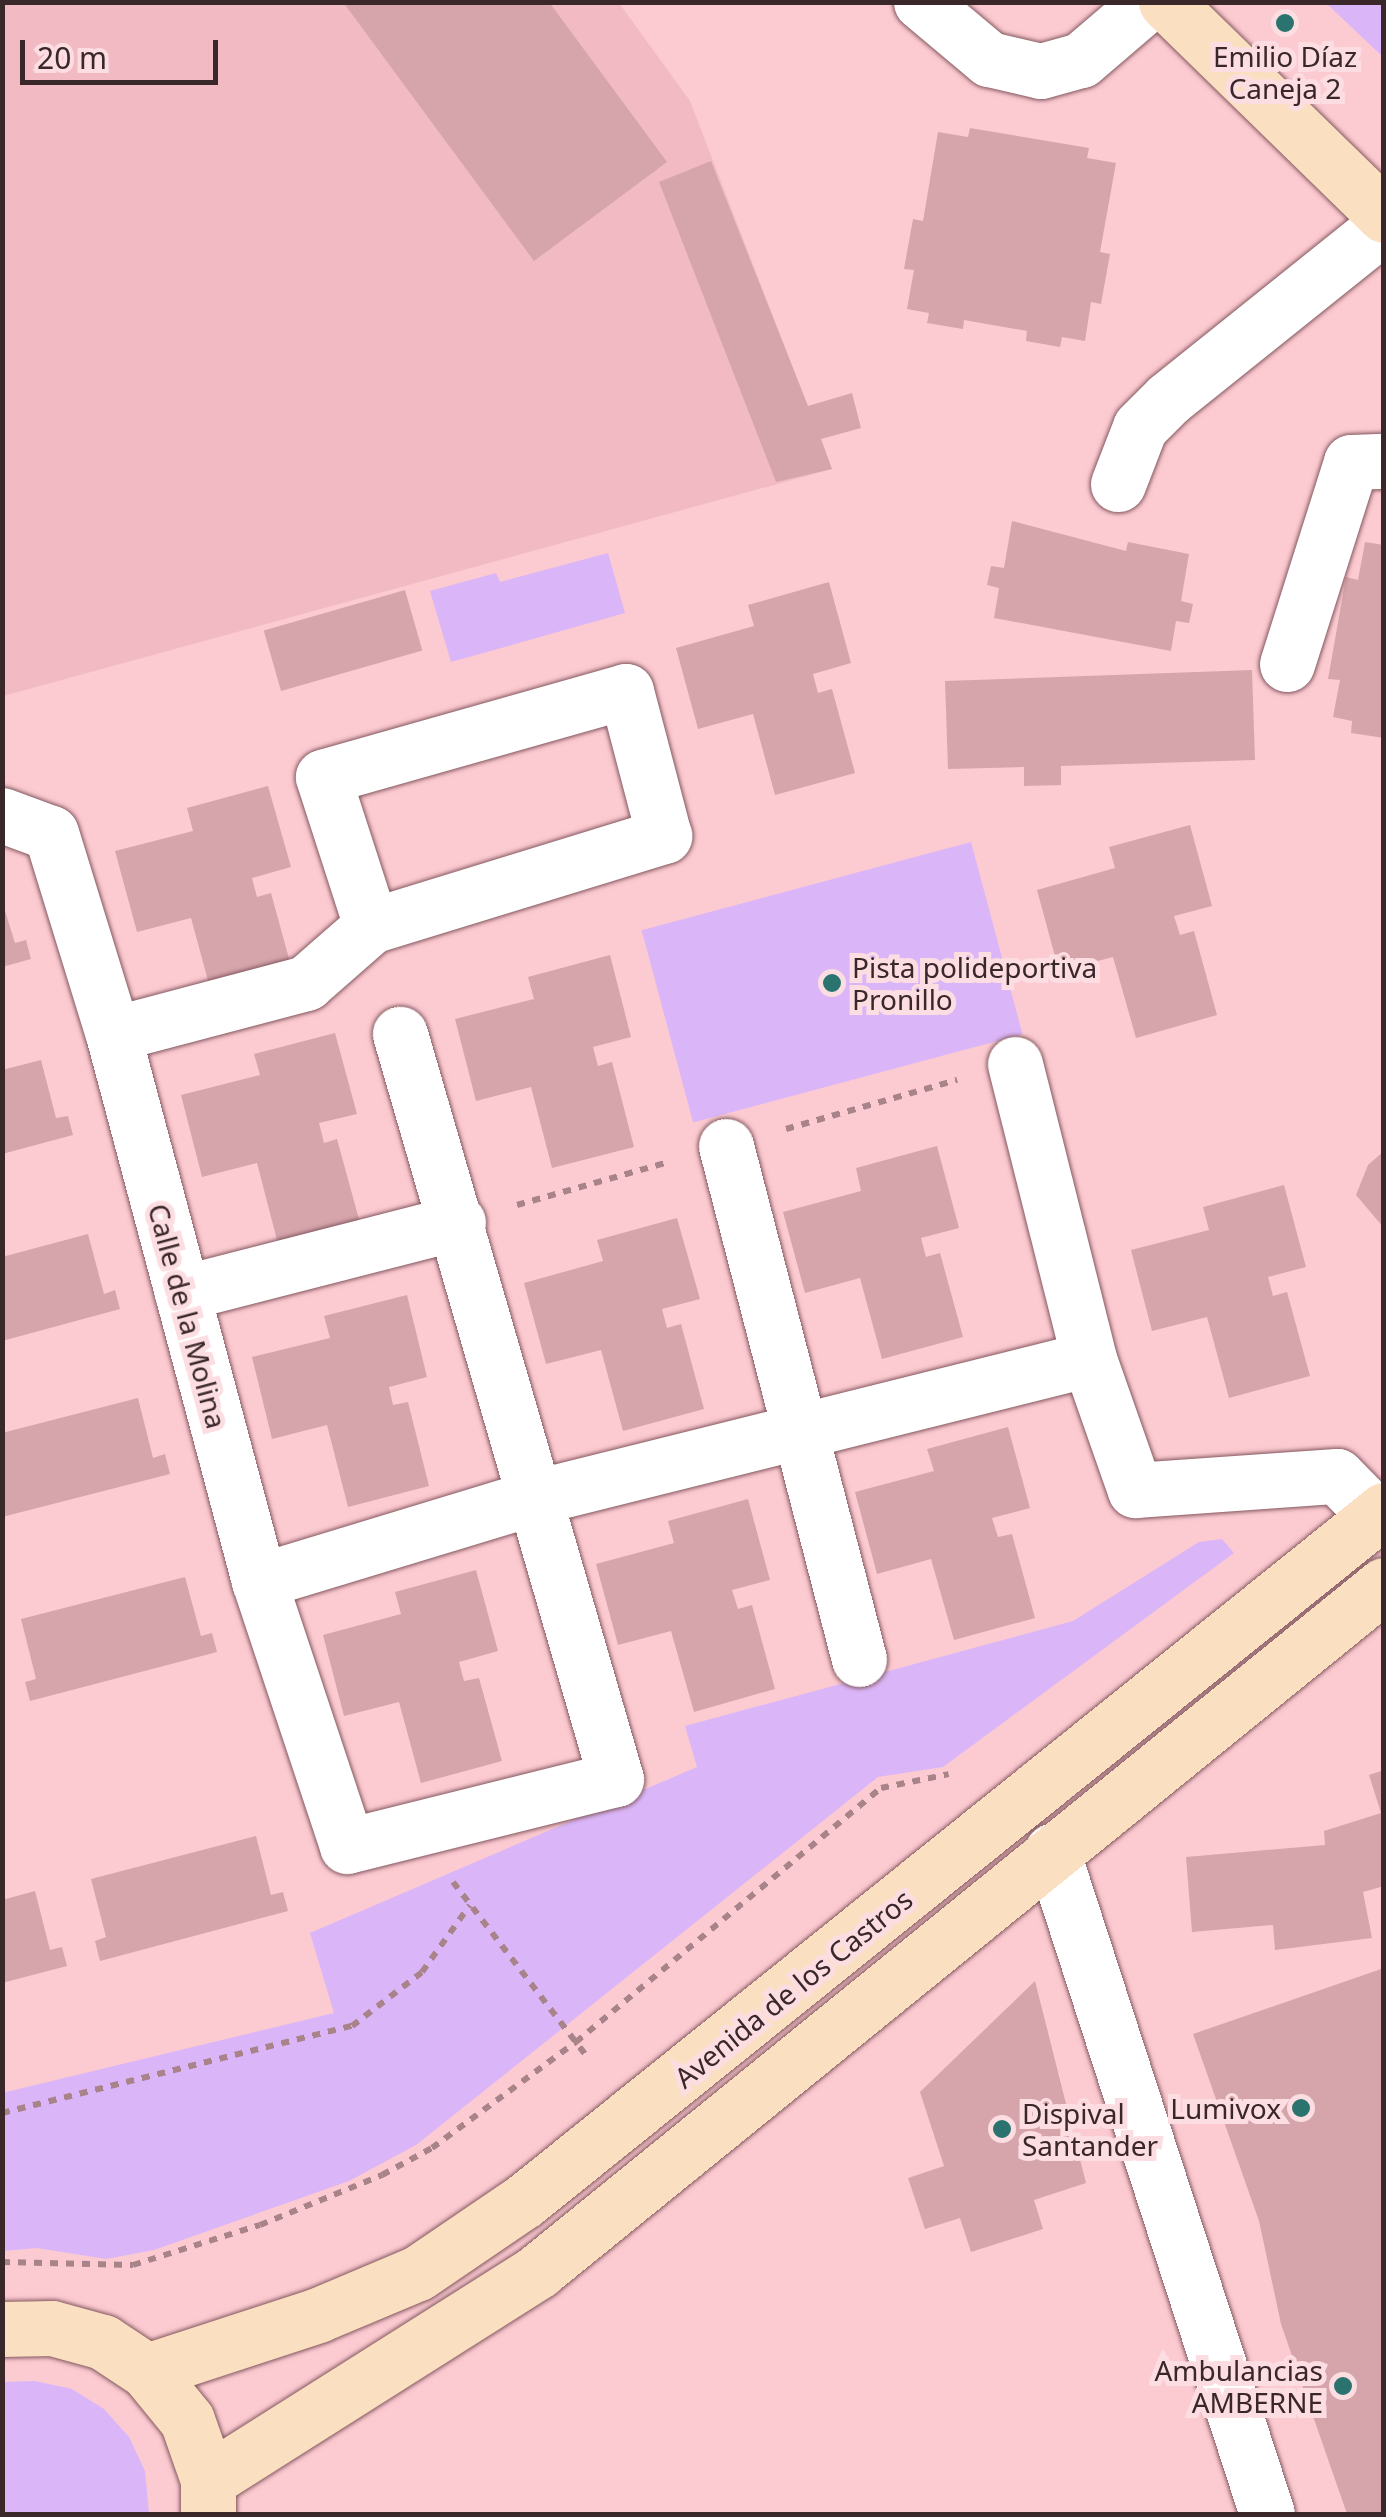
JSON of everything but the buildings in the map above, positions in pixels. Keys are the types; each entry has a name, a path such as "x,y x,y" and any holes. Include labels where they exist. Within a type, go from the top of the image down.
{"main road":[{"path":"1166,2 1384,215"},
{"name":"Avenida de los Castros","path":"147,2370 318,2315 418,2273 524,2202 1380,1513"},
{"name":"Avenida de los Castros","path":"208,2497 538,2270 1384,1585"},
{"path":"2,2329 52,2328 103,2342 147,2370 187,2420 208,2497"}],"street":[{"path":"921,2 989,59 1040,71 1081,60 1149,2"},
{"path":"1118,484 1140,426 1168,399 1384,226"},
{"path":"1286,664 1351,462 1384,460"},
{"path":"113,1034 306,983 371,926 664,836 626,692 323,777 371,926"},
{"name":"Calle de la Molina","path":"27,824 113,1034 259,1581 347,1846 414,1829"},
{"path":"400,1034 458,1222 532,1498 616,1778 414,1829"},
{"path":"1015,1064 1089,1359 1135,1490 1336,1476 1380,1513"},
{"path":"726,1146 859,1660"},
{"path":"182,1293 458,1222"},
{"path":"259,1581 532,1498 1089,1359"},
{"path":"1052,1851 1267,2514"}],"path":[{"path":"2,2262 133,2266 260,2225 432,2148 576,2042 881,1788 942,1779 958,1767"},
{"path":"414,1829 586,2054"},
{"path":"2,2113 352,2026 422,1972 470,1905"}],"shaded area":[{"path":"3,3 619,3 690,101 832,469 3,696"},
{"path":"1326,3 1383,3 1383,57 1382,56"},
{"path":"608,553 625,613 451,662 430,591 496,573 500,582"},
{"name":"Pista polideportiva Pronillo","path":"971,842 1023,1034 693,1122 642,930"},
{"path":"1222,1539 1234,1553 943,1767 878,1777 416,2145 349,2181 154,2250 106,2259 37,2248 3,2251 2,2093 334,2013 310,1933 697,1767 685,1726 1073,1621 1199,1542"},
{"path":"35,2381 72,2389 104,2409 129,2437 145,2471 149,2514 3,2514 3,2382"}],"place":[{"name":"Emilio Díaz Caneja 2","path":"1285,23"},
{"name":"Pista polideportiva Pronillo","path":"832,983"},
{"name":"Lumivox","path":"1301,2108"},
{"name":"Dispival Santander","path":"1002,2129"},
{"name":"Ambulancias AMBERNE","path":"1343,2386"}]}
